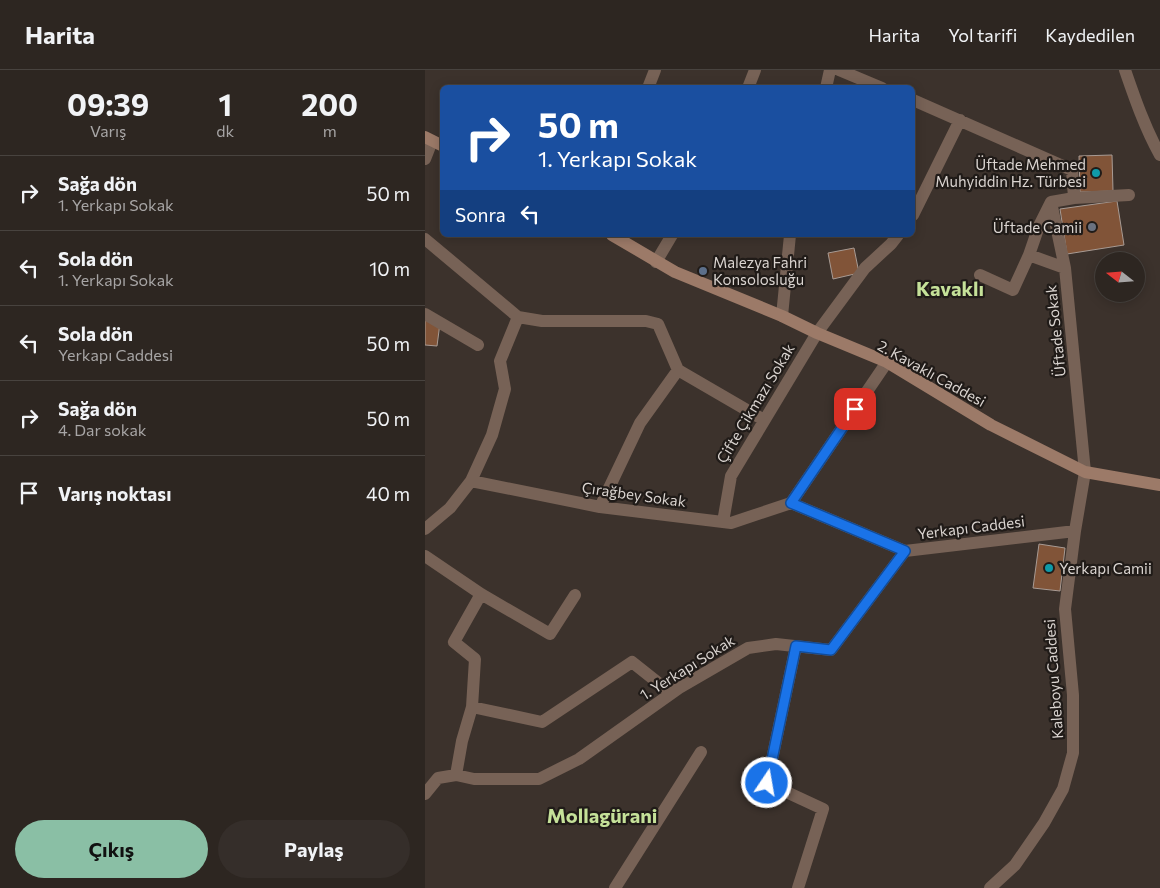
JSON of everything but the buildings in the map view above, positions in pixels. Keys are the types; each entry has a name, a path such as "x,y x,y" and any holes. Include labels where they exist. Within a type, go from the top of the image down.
{"street":[{"path":"649,85 655,70"},
{"path":"749,85 755,70"},
{"path":"827,85 830,70"},
{"path":"839,70 874,85"},
{"path":"1125,70 1139,111 1150,137 1160,154"},
{"path":"915,101 1072,170 1074,198"},
{"path":"915,211 960,120"},
{"path":"425,159 433,141"},
{"path":"1051,202 1074,198 1129,196"},
{"path":"980,275 1013,290 1029,256 1039,226 1051,202"},
{"path":"1051,202 1065,268"},
{"name":"2. Kavaklı Caddesi","path":"615,237 675,272 782,316 817,334 887,362 991,424 1085,472 1160,485"},
{"path":"656,262 671,237"},
{"path":"782,316 790,237"},
{"name":"Çifte Çikmazı Sokak","path":"723,522 731,476 764,420 817,334 865,268 896,237"},
{"path":"425,239 518,317 542,321 646,321 658,324 677,370 764,420"},
{"name":"Üftade Sokak","path":"1029,256 1065,268 1085,472"},
{"path":"425,314 478,345"},
{"path":"425,529 450,508 471,481 492,435 505,389 501,360 518,317"},
{"path":"791,503 887,362"},
{"path":"600,507 639,423 677,370"},
{"name":"Kaleboyu Caddesi","path":"990,888 1015,865 1044,823 1063,789 1073,753 1073,695 1065,609 1085,472"},
{"name":"Çırağbey Sokak","path":"471,481 600,507 731,523 791,503"},
{"name":"Yerkapı Caddesi","path":"791,503 905,551 1075,531"},
{"name":"1. Yerkapı Sokak","path":"456,775 474,779 539,780 579,759 671,693 748,648 776,644 831,650 905,551"},
{"path":"425,556 481,594 550,634 575,595"},
{"path":"425,794 438,778 456,775 462,741 472,707 475,659 454,642 481,594"},
{"path":"796,646 767,783 823,809 797,888"},
{"path":"472,707 542,722 632,662 671,693"},
{"path":"615,888 701,752"}],"place":[{"name":"Üftade Mehmed Muhyiddin Hz. Türbesi","path":"1096,173"},
{"name":"Üftade Camii","path":"1092,227"},
{"name":"Malezya Fahri Konsolosluğu","path":"703,271"},
{"name":"Yerkapı Camii","path":"1049,568"}],"district":[{"name":"Kavaklı","path":"950,288"},
{"name":"Mollagürani","path":"602,815"}],"route":[{"path":"767,783 796,646 831,650 905,551 791,503 855,409"}]}
